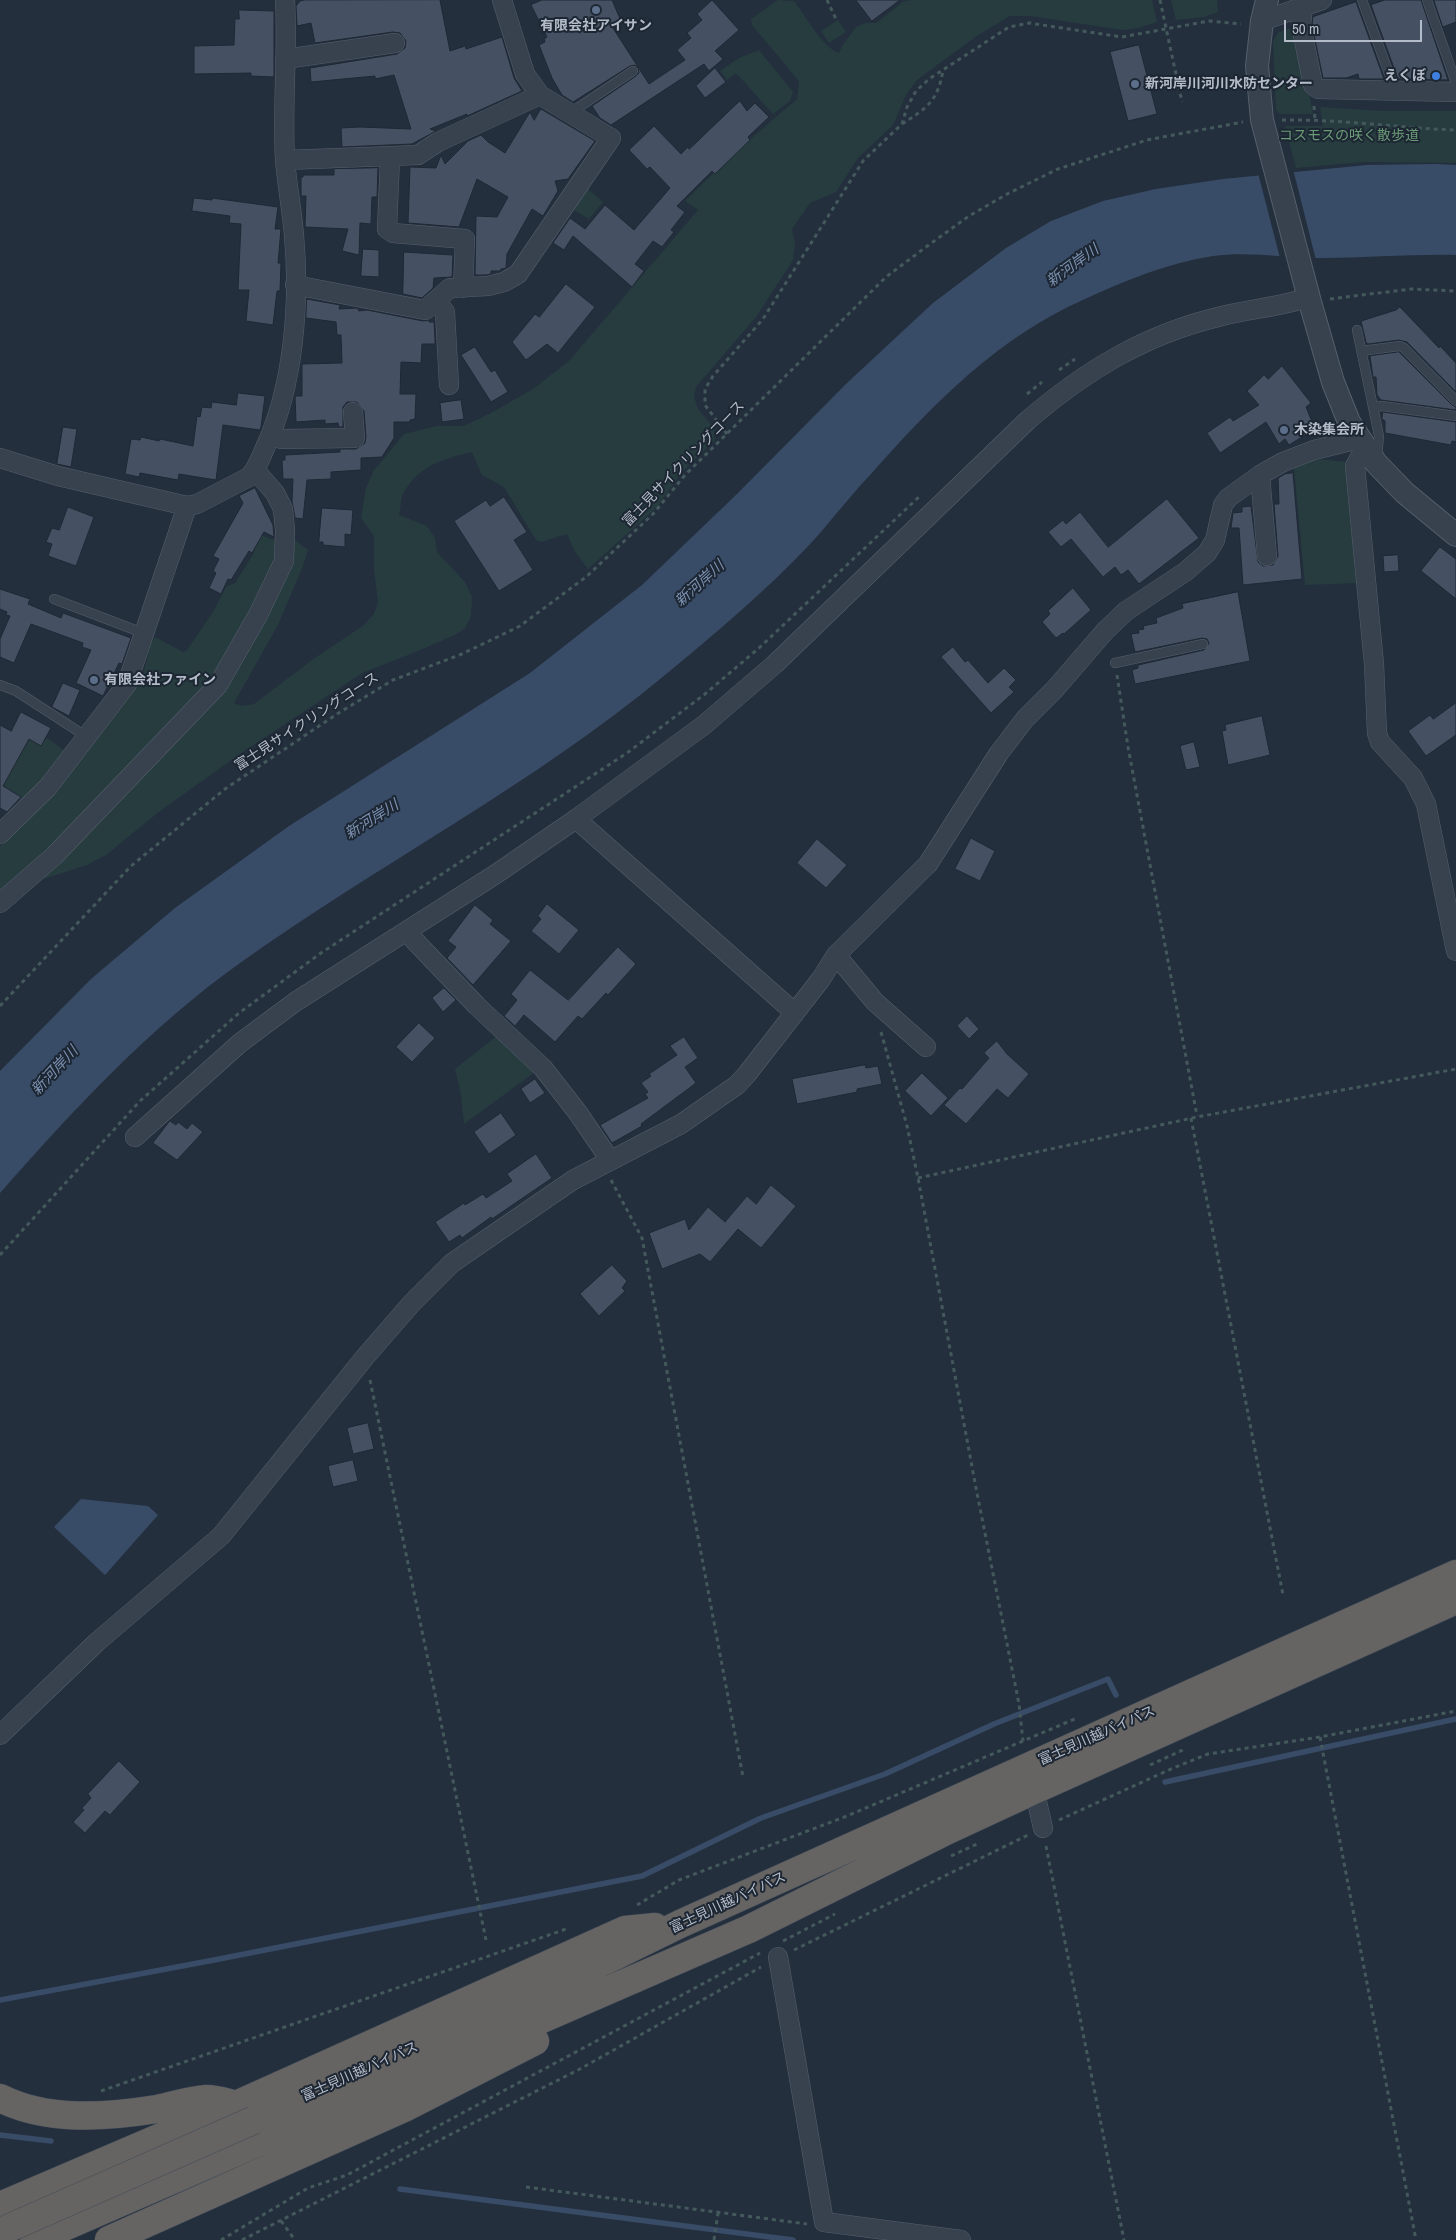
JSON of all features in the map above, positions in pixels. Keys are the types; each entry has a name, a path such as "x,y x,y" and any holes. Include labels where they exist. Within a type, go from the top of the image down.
{"highway":[{"name":"富士見川越バイパス","path":"34,2240 253,2121 749,1929 941,1834 1031,1778 1456,1574"},
{"name":"富士見川越バイパス","path":"0,2232 253,2121 578,1974 680,1924 1456,1600"},
{"path":"109,2240 404,2108 749,1929"},
{"path":"0,2098 13,2105 34,2110 91,2115 126,2114 206,2099 253,2121"},
{"path":"0,2206 253,2121"}],"street":[{"path":"0,458 58,476 187,506 197,504 248,477 255,470 271,435 288,378 296,285 294,236 285,160 285,0"},
{"path":"296,285 424,310 450,288 488,286 504,282 518,274 611,138 540,95 525,74 502,0"},
{"path":"1322,0 1303,7 1265,10 1257,66 1263,126 1336,390 1349,422 1366,450 1405,493 1456,536"},
{"path":"1303,7 1302,31 1313,85 1318,89 1456,92"},
{"path":"284,59 395,42"},
{"path":"285,160 418,156 438,142 540,95"},
{"path":"390,158 388,229 392,233 465,239 463,288"},
{"path":"135,1137 240,1043 294,1002 496,874 668,753 739,696 827,615 1028,420 1086,374 1112,358 1177,329 1249,309 1309,297"},
{"path":"436,301 445,312 449,385"},
{"path":"271,435 281,439 355,438 353,412"},
{"path":"0,1735 130,1612 221,1536 366,1357 411,1304 452,1263 532,1207 606,1162 681,1124 736,1085 759,1060 836,955 928,864 999,753 1025,719 1056,688 1105,631 1126,612 1185,572 1207,553 1215,540 1223,506 1228,498 1260,475 1297,456 1366,450"},
{"path":"1366,450 1355,466 1373,655 1376,733 1380,742 1413,778 1426,804 1456,951"},
{"path":"0,903 54,856 218,685 258,615 284,561 285,530 282,509 275,493 255,470"},
{"path":"1260,475 1267,556"},
{"path":"1,830 48,787 127,684 187,506"},
{"path":"576,819 795,1013"},
{"path":"408,930 414,940 477,1006 543,1068 578,1112 606,1162"},
{"path":"836,955 875,1002 926,1047"},
{"path":"0,1719 10,1710 37,1698"},
{"path":"1031,1778 1043,1828"},
{"path":"774,1950 824,2222 961,2240"}],"lane":[{"path":"1362,0 1395,90"},
{"path":"1427,0 1456,84"},
{"path":"569,113 633,71"},
{"path":"1357,330 1378,436 1366,450"},
{"path":"1361,351 1400,346 1404,348 1456,401"},
{"path":"1372,407 1382,406 1456,416"},
{"path":"54,600 143,633"},
{"path":"1116,663 1203,644"},
{"path":"0,685 16,692 87,736"}],"path":[{"path":"827,0 836,19"},
{"path":"1160,0 1182,102"},
{"path":"902,124 907,107 916,91 943,70 1009,27 1029,24 1122,37 1210,21 1244,24 1265,10"},
{"path":"727,434 705,405 705,389 713,376 763,319 863,161 902,124 931,104 940,88 943,70"},
{"name":"富士見サイクリングコース","path":"0,1006 131,866 225,789 337,714 392,680 462,654 520,626 586,577 653,514 686,475 886,277 969,216 1058,169 1111,150 1182,132 1315,120 1416,129 1456,130"},
{"path":"1309,297 1411,289 1456,291"},
{"path":"1055,372 1077,358"},
{"path":"1023,398 1048,378"},
{"path":"0,1255 140,1101 239,1013 321,953 627,753 705,694 758,648 925,491"},
{"path":"1116,663 1128,747 1197,1117"},
{"path":"875,1002 918,1178 1024,1734"},
{"path":"918,1178 1191,1118 1456,1068"},
{"path":"1191,1118 1283,1595"},
{"path":"606,1162 642,1238 743,1777"},
{"path":"366,1357 486,1940"},
{"path":"221,2240 308,2188 347,2175 774,1950 1149,1778 1208,1754 1320,1740 1456,1712"},
{"path":"634,1906 679,1880 847,1816 1085,1714"},
{"path":"1320,1740 1416,2240"},
{"path":"1145,1767 1190,1747"},
{"path":"1043,1828 1124,2240"},
{"path":"950,1857 984,1840"},
{"path":"242,2240 580,2069 836,1914"},
{"path":"100,2091 570,1928"},
{"path":"526,2187 818,2225 824,2222"},
{"path":"714,2240 718,2213"},
{"path":"281,2221 295,2240"}],"green space":[{"path":"778,0 794,1 827,45 839,53 856,27 866,23 876,23 904,1 912,0 1152,0 1157,22 1123,30 1030,16 1010,16 978,35 917,80 907,93 893,125 858,158 836,192 810,203 792,229 795,243 793,260 756,317 696,387 694,397 698,409 714,428 715,440 682,472 657,507 588,569 575,552 567,534 541,542 536,540 504,487 482,475 472,452 433,464 417,475 404,492 399,515 427,526 435,538 437,552 465,582 472,597 471,616 465,628 455,635 362,673 240,754 160,811 106,855 87,865 0,893 0,845 23,826 19,798 9,794 2,781 15,740 47,738 75,758 143,676 151,642 155,637 183,652 187,650 213,612 226,587 235,583 252,556 261,535 271,539 296,541 308,550 278,625 234,703 242,706 254,704 312,660 364,625 374,614 378,602 374,569 374,536 361,518 366,488 374,470 404,434 437,426 464,426 533,389 569,361 698,210 685,201 733,154 797,99 799,81 752,25 751,19"},
{"path":"1171,0 1217,0 1218,12 1204,17 1176,20"},
{"path":"838,20 846,32 829,43 821,31"},
{"path":"1297,26 1313,114 1280,114 1276,110 1273,41 1279,32"},
{"path":"759,50 793,92 790,101 773,114 736,73 727,80 720,71 739,58"},
{"name":"コスモスの咲く散歩道","path":"1320,107 1383,111 1456,111 1456,163 1364,162 1296,168 1285,126 1323,126"},
{"path":"587,188 603,202 589,219 572,209"},
{"path":"1317,459 1347,462 1360,583 1305,585 1294,468"},
{"path":"498,1035 535,1072 464,1124 461,1095 455,1069"}],"water":[{"name":"新河岸川","path":"1367,165 1456,165 1456,255 1308,258 1240,254 1196,259 1148,273 1085,299 1023,333 995,353 969,374 919,422 863,482 795,560 703,643 615,715 563,752 293,926 207,988 175,1014 114,1071 0,1193 0,1071 91,979 175,908 289,826 530,673 642,585 737,494 846,384 933,303 1006,248 1051,221 1103,201 1156,189 1223,179"},
{"path":"81,1499 148,1506 158,1515 105,1575 54,1527"}],"pier":[{"path":"1293,169 1316,260 1280,258 1258,173"}],"building":[{"path":"304,0 440,0 450,51 465,46 466,49 502,37 514,78 522,91 467,116 467,114 430,129 436,131 412,144 342,147 341,128 411,129 394,75 375,79 375,76 311,82 310,68 397,54 405,48 406,41 400,33 393,32 315,43 311,23 297,26 296,6 300,1"},
{"path":"542,0 612,0 621,21 611,25 649,84 685,60 677,50 691,38 687,33 702,20 697,14 712,0 739,30 715,51 723,59 709,71 704,64 611,125 600,118 592,106 636,76 639,73 638,68 635,65 630,66 573,102 562,95 552,78 539,45 545,42 544,39 547,37 531,5"},
{"path":"856,0 900,0 872,21"},
{"path":"1385,0 1421,0 1448,80 1398,79 1371,5"},
{"path":"1434,0 1456,0 1456,22 1443,27"},
{"path":"1356,2 1384,79 1359,79 1358,74 1346,78 1323,78 1312,25 1313,17"},
{"path":"239,10 274,11 274,77 251,76 251,73 194,74 194,46 234,45 235,19 239,19"},
{"name":"新河岸川河川水防センター","path":"1139,45 1157,114 1128,121 1110,52"},
{"path":"715,68 726,82 705,98 696,86"},
{"path":"740,101 747,111 755,103 769,117 748,137 750,140 715,174 712,171 677,206 685,212 671,230 674,232 662,247 653,241 635,264 644,271 632,287 573,236 564,250 553,243 570,218 585,229 605,205 634,230 670,188 650,167 647,169 629,150 654,126 681,154 688,147 689,149"},
{"path":"541,109 595,141 568,179 555,181 558,191 543,216 532,209 507,254 506,268 500,271 491,271 491,274 475,275 476,216 497,217 508,197 477,179 459,227 408,223 410,167 436,168 441,155 445,164 468,141 481,135 505,153 530,112 534,120"},
{"path":"378,168 377,197 372,197 371,224 360,223 359,255 342,251 348,229 305,227 306,196 301,196 301,177 303,175 334,175 334,169"},
{"path":"194,198 212,200 212,198 278,207 275,229 281,229 278,263 281,263 280,291 277,291 273,325 246,321 249,290 238,290 241,224 229,223 230,216 192,211"},
{"path":"363,249 379,250 379,277 361,276"},
{"path":"404,252 453,255 452,277 434,278 433,288 422,298 403,294"},
{"path":"566,284 595,307 558,353 547,344 526,360 512,342 535,314 539,317"},
{"path":"307,299 340,305 339,309 357,308 359,311 367,310 423,321 429,320 429,322 434,322 435,344 422,344 421,363 401,362 400,394 416,394 415,419 410,420 410,422 394,422 394,438 382,457 361,458 361,470 331,472 331,479 307,480 303,519 295,518 292,501 293,479 283,479 282,460 285,460 285,455 340,452 340,449 356,449 365,443 366,437 364,411 357,402 347,402 343,407 343,427 339,427 338,423 325,424 325,420 296,422 295,396 302,396 302,364 342,363 341,335 337,335 336,322 306,318"},
{"path":"1400,307 1456,363 1456,392 1407,342 1399,340 1368,344 1366,342 1361,321"},
{"path":"475,347 491,372 495,370 508,392 491,402 461,355"},
{"path":"1399,352 1456,407 1456,410 1381,400 1377,395 1376,377 1373,377 1370,356"},
{"path":"1282,366 1311,403 1306,407 1315,429 1289,445 1285,439 1279,444 1266,422 1220,453 1207,433 1230,417 1233,421 1259,405 1247,391 1264,375 1268,379"},
{"path":"238,393 265,396 261,427 260,430 223,425 216,480 179,474 178,480 140,473 139,477 125,474 131,439 140,440 141,437 159,441 160,439 193,446 197,416 200,417 202,407 211,408 212,402 236,405"},
{"path":"461,400 464,419 442,422 440,403"},
{"path":"1383,412 1456,422 1456,442 1452,441 1451,445 1385,433 1385,421 1382,419"},
{"path":"63,427 77,429 71,467 57,464"},
{"path":"1293,473 1302,579 1243,585 1239,528 1231,528 1233,513 1242,512 1242,507 1251,506 1258,562 1263,566 1273,565 1278,556 1274,504 1279,504 1278,478 1285,474"},
{"path":"255,488 273,525 274,537 264,532 252,553 249,551 231,580 228,579 221,594 209,588 216,573 213,571 219,559 213,556 243,503 239,496"},
{"path":"504,497 527,532 514,540 533,570 499,591 454,521 486,500 490,506"},
{"path":"1167,499 1199,538 1139,584 1128,570 1121,575 1115,567 1103,577 1071,539 1061,547 1048,532 1063,520 1066,524 1080,512 1108,547"},
{"path":"68,507 94,517 76,566 48,556 52,544 46,542 52,528 59,530"},
{"path":"322,508 353,510 351,535 345,534 345,547 323,545 323,542 319,542"},
{"path":"1440,547 1456,559 1456,599 1421,571"},
{"path":"1398,555 1399,571 1384,572 1383,556"},
{"path":"1073,588 1091,610 1064,634 1056,638 1042,622 1050,614 1048,611"},
{"path":"0,589 30,599 28,604 61,618 63,613 131,638 122,664 119,663 103,696 76,683 91,650 82,647 83,643 31,624 14,663 0,657 0,639 10,616 6,615 7,612 0,609"},
{"path":"1238,592 1250,661 1135,684 1132,670 1138,668 1138,665 1204,650 1209,643 1207,639 1202,638 1135,652 1131,634 1139,633 1138,630 1144,629 1143,626 1157,623 1156,618 1183,608 1182,604"},
{"path":"953,647 965,662 968,660 988,683 1004,668 1016,680 1009,687 1014,692 991,713 941,657"},
{"path":"63,683 80,690 69,716 52,707"},
{"path":"1456,703 1456,735 1426,756 1408,731 1430,715 1433,719"},
{"path":"21,712 51,728 41,746 29,739 3,786 21,797 7,812 0,808 0,725 11,731"},
{"path":"1262,716 1270,755 1228,765 1222,731 1226,730 1225,725"},
{"path":"1194,742 1200,767 1186,770 1180,746"},
{"path":"971,838 995,851 980,881 955,869"},
{"path":"817,839 847,865 826,888 797,863"},
{"path":"547,904 579,930 559,954 531,931 541,919 538,916"},
{"path":"475,905 493,920 490,924 511,941 473,985 447,958 456,947 448,941"},
{"path":"618,947 636,964 608,995 606,993 582,1019 578,1016 555,1042 524,1015 515,1026 504,1016 517,1000 511,994 530,970 568,1000"},
{"path":"444,988 456,1000 443,1012 432,998"},
{"path":"967,1016 979,1029 969,1039 957,1026"},
{"path":"419,1023 435,1038 412,1062 396,1047"},
{"path":"684,1037 698,1058 685,1067 696,1083 641,1124 642,1126 612,1143 600,1125 648,1098 645,1094 648,1092 641,1083 651,1076 649,1074 677,1055 670,1046"},
{"path":"997,1041 1007,1054 1029,1074 1008,1098 997,1089 966,1124 944,1105 960,1088 962,1089 989,1058 984,1053"},
{"path":"865,1065 866,1068 878,1066 882,1084 857,1089 857,1092 797,1104 792,1079"},
{"path":"922,1073 948,1098 931,1116 905,1091"},
{"path":"535,1079 545,1093 530,1103 521,1089"},
{"path":"501,1113 516,1135 489,1154 474,1132"},
{"path":"170,1121 176,1125 178,1122 187,1129 192,1123 203,1132 177,1160 153,1143"},
{"path":"536,1154 552,1178 462,1238 460,1235 449,1242 435,1222 464,1203 465,1205 483,1194 486,1198 512,1181 507,1174"},
{"path":"771,1185 796,1206 761,1248 738,1229 710,1262 700,1254 662,1269 649,1233 685,1219 689,1230 708,1207 725,1222 747,1196 756,1204"},
{"path":"612,1265 627,1281 622,1288 625,1291 599,1316 580,1294"},
{"path":"368,1423 374,1449 353,1454 347,1428"},
{"path":"353,1460 358,1481 333,1487 328,1466"},
{"path":"119,1761 140,1782 110,1815 105,1811 85,1833 73,1822 84,1810 82,1808 91,1798 88,1794"}],"waterway":[{"path":"0,2000 642,1876 761,1818 885,1774 994,1724 1108,1679 1116,1695"},
{"path":"1165,1782 1456,1719"},
{"path":"0,2135 51,2141"},
{"path":"400,2189 793,2240"}],"place":[{"name":"有限会社アイサン","path":"596,10"},
{"name":"えくぼ","path":"1436,76"},
{"name":"新河岸川河川水防センター","path":"1135,84"},
{"name":"木染集会所","path":"1284,430"},
{"name":"有限会社ファイン","path":"94,680"}]}
